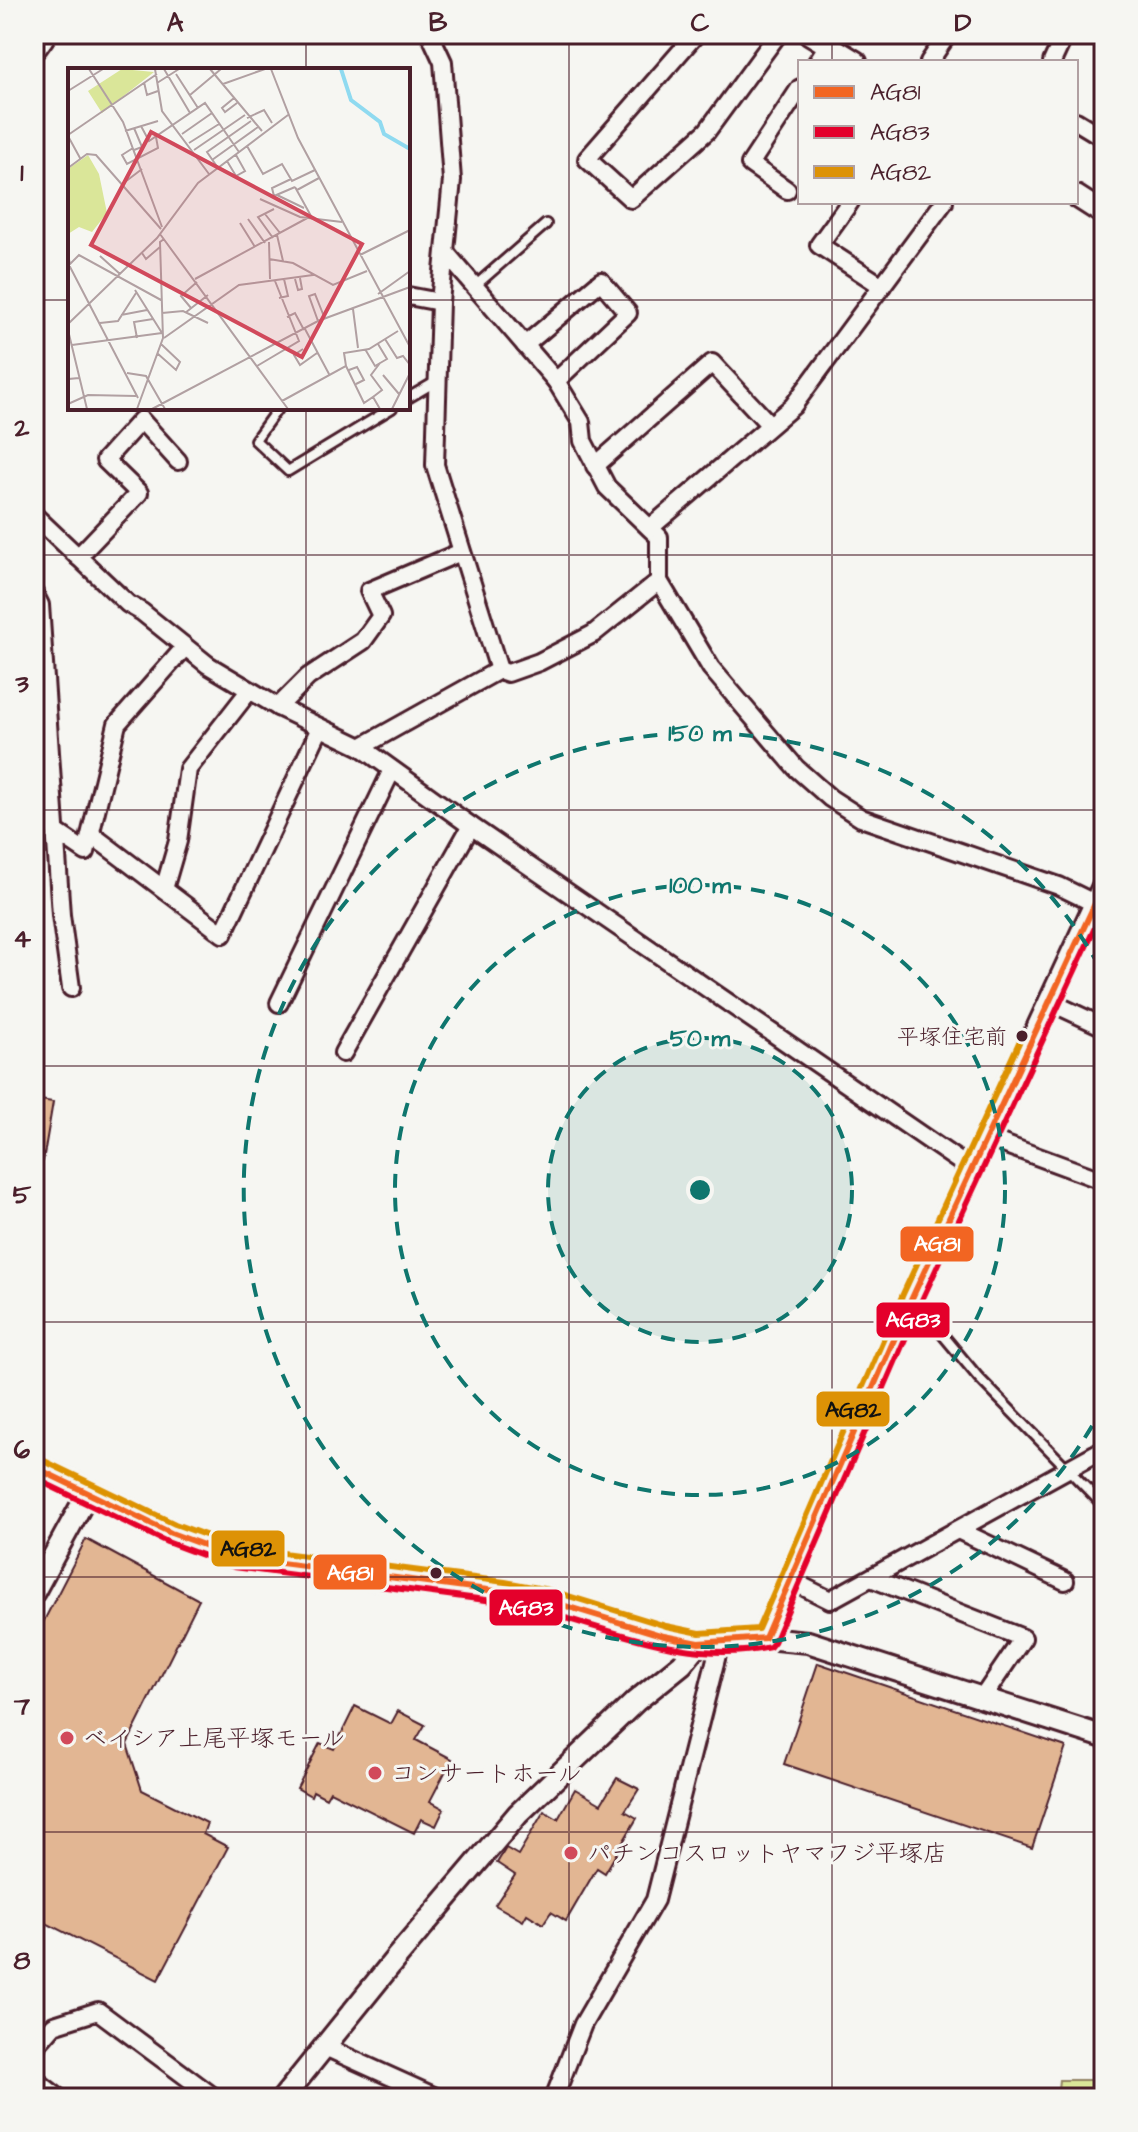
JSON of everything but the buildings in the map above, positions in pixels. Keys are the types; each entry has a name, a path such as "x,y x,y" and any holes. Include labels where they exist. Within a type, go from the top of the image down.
{"main road":[{"path":"34,45 42,34"}],"street":[{"path":"430,34 443,62 452,180 440,302 435,465 499,670"},
{"path":"696,34 587,159 631,199 707,131 778,34"},
{"path":"810,34 823,54 848,60"},
{"path":"930,60 948,34"},
{"path":"1053,60 1065,34"},
{"path":"1092,34 1104,41"},
{"path":"787,190 750,164 798,91"},
{"path":"1078,122 1104,138"},
{"path":"1078,197 1104,214"},
{"path":"849,204 819,245 882,286"},
{"path":"650,528 793,406 943,204"},
{"path":"446,253 556,381 581,422 583,441 607,487 659,537 659,581 711,668 796,768 830,798 861,818 1059,886 1099,906"},
{"path":"525,345 601,281 628,313 556,381"},
{"path":"410,296 440,302"},
{"path":"595,466 712,363 769,424"},
{"path":"78,557 139,493 105,460 141,420 178,461"},
{"path":"34,515 128,604 208,665 278,707 361,747 972,1170"},
{"path":"278,707 308,677 363,641 381,616 369,591 461,552"},
{"path":"361,747 499,670 508,673 539,662 593,634 659,581"},
{"path":"34,593 40,605 61,915 71,988"},
{"path":"55,831 86,852 117,724 185,647"},
{"path":"164,889 178,841 188,769 249,691"},
{"path":"92,835 223,934 320,728"},
{"path":"279,1003 392,770"},
{"path":"343,1053 471,826"},
{"path":"765,1638 912,1298 1048,1001 1099,906 1104,884"},
{"path":"1048,1001 1104,1027"},
{"path":"987,1138 1104,1181"},
{"path":"790,1580 830,1600 1104,1449"},
{"path":"34,1467 171,1533 236,1557 503,1592 546,1600 664,1636 710,1643 765,1638 808,1642 1104,1737"},
{"path":"34,1592 88,1493"},
{"path":"958,1530 1065,1581"},
{"path":"871,1578 1023,1638 983,1697"},
{"path":"283,2098 518,1814 636,1701 710,1643"},
{"path":"554,2098 583,2024 655,1900 710,1643"},
{"path":"34,2048 54,2025 98,2011 215,2098"},
{"path":"325,2047 438,2098"},
{"path":"34,2079 59,2098"}],"lane":[{"path":"475,286 546,224"},
{"path":"410,397 438,380"},
{"path":"277,410 255,440 288,471 389,410"},
{"path":"912,1298 978,1377 1104,1506"}],"green space":[{"path":"1059,2080 1104,2080 1104,2098 1057,2098"}],"transit line":[{"name":"AG81","path":"34,1467 171,1533 236,1557 503,1592 546,1600 664,1636 699,1643 765,1638 912,1298 1104,884"},
{"name":"AG83","path":"34,1478 167,1542 234,1567 501,1602 668,1646 736,1652 770,1647 921,1302 1104,908"},
{"name":"AG82","path":"38,1458 175,1524 238,1547 549,1590 666,1626 700,1633 758,1629 903,1294 1022,1036"}],"place":[{"name":"平塚住宅前","path":"1022,1036"},
{"name":"ベイシア上尾平塚モール","path":"67,1738"},
{"name":"コンサートホール","path":"375,1773"},
{"name":"パチンコスロットヤマフジ平塚店","path":"571,1853"}]}
